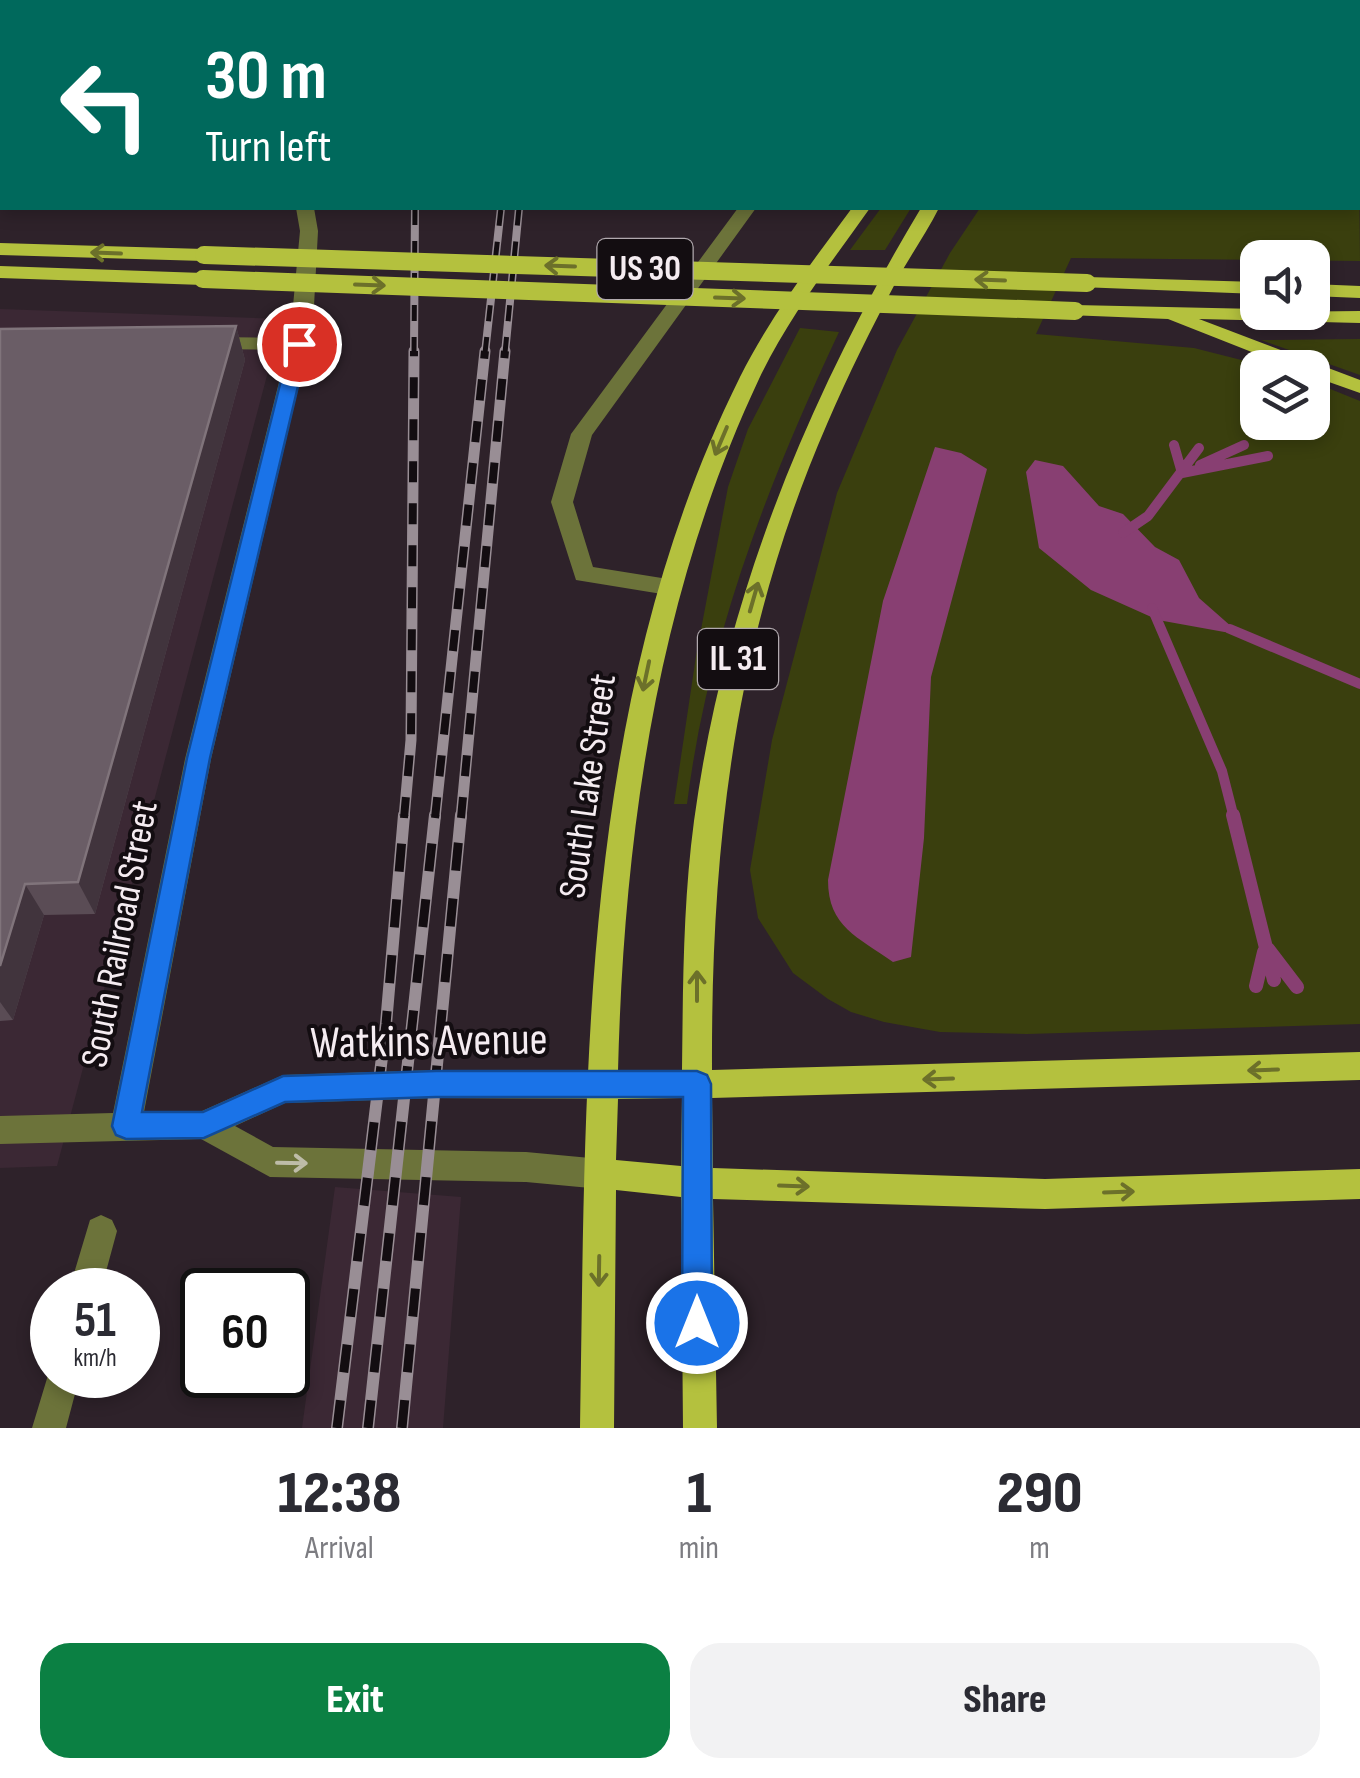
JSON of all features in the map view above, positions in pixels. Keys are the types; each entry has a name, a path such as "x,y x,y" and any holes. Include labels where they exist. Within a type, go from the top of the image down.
{"main road":[{"name":"South Lake Street","path":"597,1428 607,971 625,788 668,587 703,484 750,377 860,210"},
{"name":"IL 31","path":"700,1428 697,941 707,821 742,642 766,556 842,368 929,210"},
{"name":"US 30","path":"0,249 1240,287"},
{"name":"US 30","path":"0,272 1360,317"},
{"path":"1330,291 1360,292"},
{"path":"1163,313 1263,350"},
{"path":"1330,375 1360,387"},
{"path":"603,1086 1360,1066"},
{"path":"601,1174 697,1183 1045,1194 1360,1184"}],"street":[{"name":"South Railroad Street","path":"126,1126 198,758 304,325 309,231 305,210"},
{"path":"668,587 584,574 562,502 582,434 746,210"},
{"path":"184,343 299,344"},
{"name":"Watkins Avenue","path":"0,1130 204,1125 283,1089 436,1084 603,1086"},
{"path":"204,1125 270,1162 526,1167 601,1174"},
{"path":"92,1268 101,1231"},
{"path":"48,1428 56,1398"}],"shaded area":[{"path":"0,309 282,319 57,1166 0,1168"},
{"path":"935,447 961,453 987,469 931,677 924,838 911,957 893,962 839,920 829,896 828,880 883,601"},
{"path":"1035,460 1063,466 1099,506 1123,514 1155,547 1179,560 1199,598 1241,635 1158,620 1091,590 1039,548 1026,472"},
{"path":"335,1187 461,1197 443,1428 302,1428 306,1398 310,1398 310,1370"}],"green space":[{"path":"880,210 910,210 885,250 850,250"},
{"path":"979,210 1360,210 1360,261 1330,261 1330,240 1240,240 1240,260 1071,258 1036,334 1194,348 1240,360 1240,440 1330,440 1330,389 1360,401 1360,1024 1027,1034 940,1032 851,1012 793,973 758,918 750,870 772,740 837,493 897,350 950,253"},
{"path":"800,328 839,332 788,446 744,562 710,681 687,804 674,804 696,656 728,487 748,429"},
{"path":"1360,339 1360,375 1330,364 1330,350 1289,350 1261,340"}],"building":[{"path":"236,326 78,882 25,884 0,966 0,329"}],"waterway":[{"path":"1174,445 1182,471"},
{"path":"1200,465 1244,445"},
{"path":"1182,471 1199,448"},
{"path":"1182,471 1268,456"},
{"path":"1123,533 1148,516 1182,471"},
{"path":"1152,608 1222,771 1234,818"},
{"path":"1230,629 1360,684"},
{"path":"1233,815 1274,980"},
{"path":"1268,949 1297,987"},
{"path":"1256,986 1264,952"}],"railway":[{"path":"414,353 415,210"},
{"path":"485,353 501,210"},
{"path":"505,353 519,210"},
{"path":"404,818 411,740 414,351"},
{"path":"435,818 485,351"},
{"path":"461,818 505,351"},
{"path":"337,1428 386,1024 404,815"},
{"path":"368,1428 435,815"},
{"path":"402,1428 461,815"}],"route":[{"path":"299,344 198,758 126,1126 204,1125 283,1089 436,1084 697,1084 697,1323"}]}
